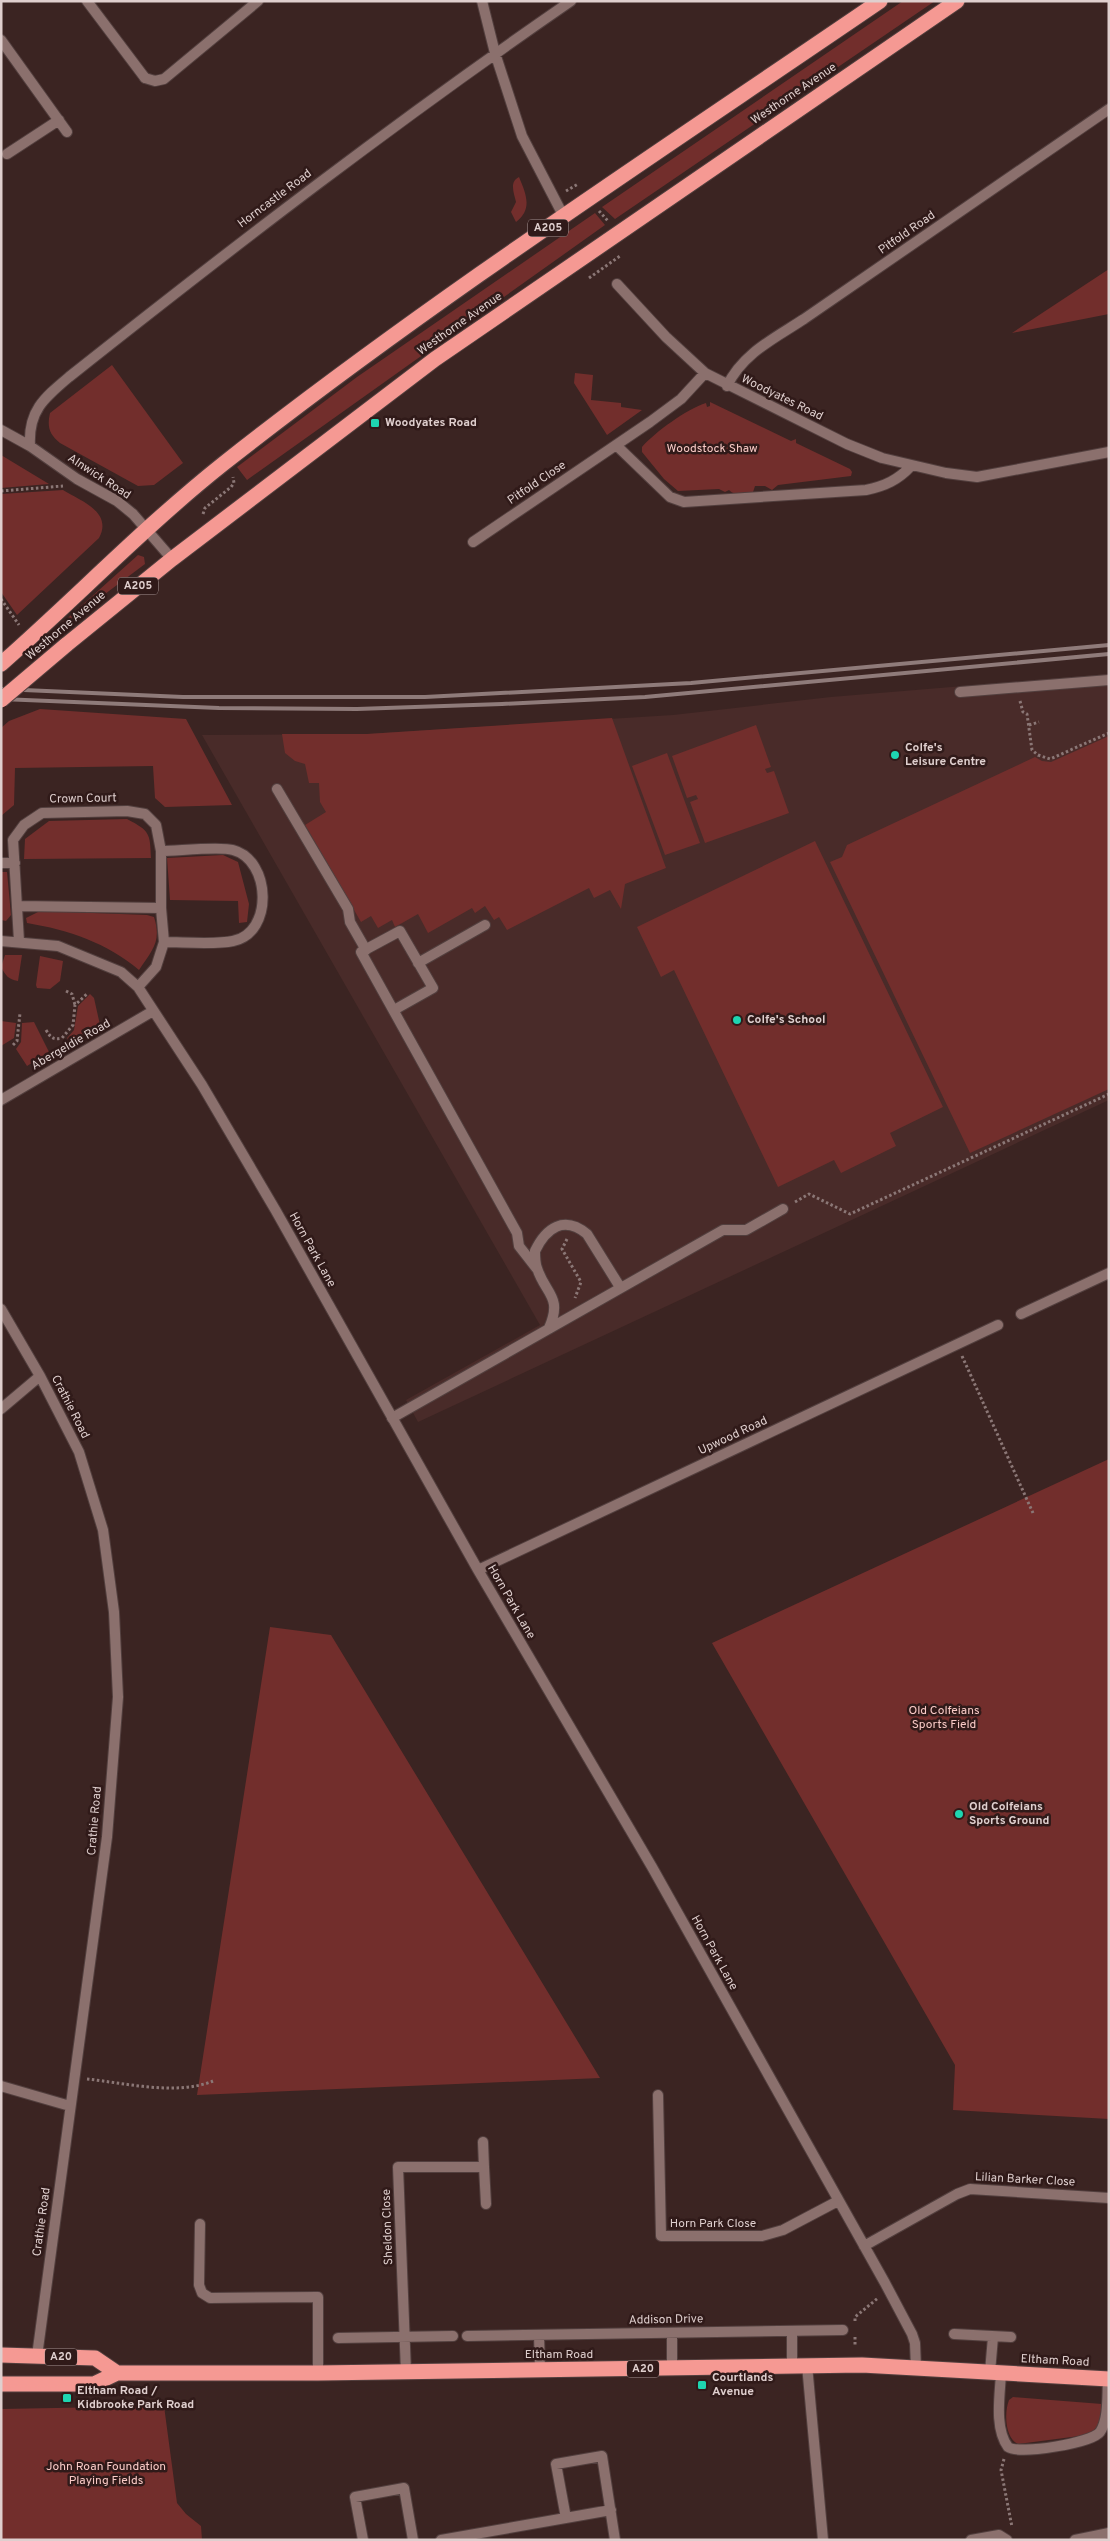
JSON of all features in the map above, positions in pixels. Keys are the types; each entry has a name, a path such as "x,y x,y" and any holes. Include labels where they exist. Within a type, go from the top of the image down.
{"highway":[{"name":"Westhorne Avenue","path":"5,661 146,529 222,464 340,375 564,217 880,1"},
{"name":"Westhorne Avenue","path":"1,700 172,559 435,359 957,1"},
{"name":"A20","path":"1,2355 95,2358 117,2373"},
{"name":"Eltham Road","path":"1,2384 94,2384 117,2373 318,2374 799,2365 916,2368 1108,2379"}],"street":[{"path":"88,1 145,78 155,81 164,79 258,1"},
{"path":"482,1 495,53 522,136 564,217"},
{"name":"Horncastle Road","path":"30,446 29,429 34,414 55,388 229,249 364,147 571,1"},
{"path":"1,40 68,132"},
{"name":"Pitfold Road","path":"727,386 739,365 754,351 804,320 1109,109"},
{"path":"4,156 59,120"},
{"name":"Woodyates Road","path":"617,284 666,337 705,373 727,386 847,444 882,458 911,466 977,476 1109,452"},
{"path":"705,373 680,399 616,445 670,497 684,502 866,490 885,486 902,475 911,466"},
{"name":"Alnwick Road","path":"1,430 30,446 71,475 117,501 146,529 172,559"},
{"name":"Pitfold Close","path":"472,542 616,445"},
{"path":"960,692 1109,680"},
{"path":"277,788 348,908 350,922 366,950"},
{"name":"Crown Court","path":"19,942 14,840 24,825 42,813 127,810 145,814 156,825 161,851 161,908 164,942 156,967 138,987"},
{"path":"161,851 232,849 250,858 260,881 264,906 254,929 234,942 164,942"},
{"path":"1,863 15,863"},
{"path":"17,906 161,908"},
{"path":"418,963 485,924"},
{"path":"394,1010 433,988 400,930 361,952 517,1233 519,1246 537,1269 554,1297 554,1314 549,1328"},
{"name":"Horn Park Lane","path":"1,941 58,946 121,972 138,987 202,1085 276,1211 478,1570 652,1867 888,2289 913,2338 916,2368"},
{"name":"Abergeldie Road","path":"1,1100 153,1011"},
{"path":"392,1418 723,1230 746,1230 783,1209"},
{"path":"537,1269 535,1252 538,1244 550,1230 565,1224 573,1225 587,1234 620,1288"},
{"path":"517,1233 528,1242 538,1244"},
{"path":"1021,1314 1109,1273"},
{"name":"Crathie Road","path":"1,1309 40,1376 79,1452 103,1530 114,1612 118,1696 107,1837 37,2356"},
{"name":"Upwood Road","path":"478,1570 957,1346 998,1325"},
{"path":"1,1410 40,1376"},
{"path":"1,2086 70,2106"},
{"name":"Horn Park Close","path":"658,2095 662,2236 762,2236 783,2230 838,2200"},
{"path":"483,2142 486,2204"},
{"name":"Sheldon Close","path":"406,2372 398,2167 484,2167"},
{"name":"Lilian Barker Close","path":"864,2246 957,2194 970,2189 1109,2198"},
{"path":"200,2224 199,2286 202,2294 210,2298 318,2297 318,2374"},
{"name":"Addison Drive","path":"467,2336 843,2330"},
{"path":"792,2331 799,2365 823,2540"},
{"path":"672,2333 672,2368"},
{"path":"954,2334 1011,2338"},
{"path":"540,2335 540,2370"},
{"path":"338,2338 453,2336"},
{"path":"993,2337 1000,2416 1004,2439 1008,2447"},
{"name":"Eltham Road","path":"1008,2447 1015,2450 1025,2450 1086,2441 1096,2436 1102,2429 1105,2418 1108,2379"},
{"path":"566,2518 556,2464 602,2456 615,2540"},
{"path":"363,2540 355,2497 404,2488 413,2540"},
{"path":"442,2540 489,2536 566,2518 611,2510"},
{"path":"971,2540 999,2534 1010,2535"},
{"path":"1074,2540 1109,2534"}],"path":[{"path":"569,189 575,185"},
{"path":"598,210 610,223"},
{"path":"589,278 620,256"},
{"path":"204,519 202,515 206,508 231,488 234,483 232,476"},
{"path":"1,491 62,486 66,482"},
{"path":"1,599 20,626"},
{"path":"1027,714 1032,750 1038,755 1050,759 1109,733"},
{"path":"1029,725 1039,722"},
{"path":"46,1030 50,1037 56,1040 62,1038 72,1025 75,1005 72,994 66,991"},
{"path":"75,1005 88,993"},
{"path":"13,1045 17,1041 20,1012"},
{"path":"783,1209 809,1194 850,1214 1109,1094"},
{"path":"568,1317 581,1282 562,1249 573,1225"},
{"path":"957,1346 1033,1513"},
{"path":"74,2077 183,2089 201,2086 213,2081"},
{"path":"855,2327 855,2317 888,2289"},
{"path":"855,2336 855,2346"},
{"path":"1008,2447 1001,2470 1010,2535"}],"shaded area":[{"name":"Colfe's School","path":"1109,674 1109,1100 418,1422 406,1400 540,1325 202,735 367,734 673,715 831,697"}],"green space":[{"path":"903,1 935,1 615,219 602,207"},
{"path":"519,177 526,195 526,207 525,212 516,222 511,212 516,202 513,185"},
{"path":"595,213 605,225 247,480 237,467 357,377"},
{"path":"1109,269 1109,314 1012,333"},
{"path":"112,365 183,463 154,485 138,486 60,443 50,430 50,413"},
{"path":"575,373 593,375 591,400 621,403 621,407 642,410 607,435 574,383"},
{"name":"Woodstock Shaw","path":"710,402 791,441 796,439 796,443 850,469 852,472 851,476 778,485 772,490 765,486 755,486 753,492 744,494 737,494 729,490 725,492 719,489 678,491 664,479 642,452 642,447 681,416 706,403 707,407 710,406"},
{"path":"1,455 49,484 1,488"},
{"path":"63,490 86,503 99,514 102,521 102,529 99,538 17,615 1,592 1,494"},
{"path":"138,555 144,557 145,564 61,627 60,625"},
{"path":"40,709 186,719 232,805 165,807 155,798 153,766 15,768 14,805 1,816 1,728 9,721"},
{"path":"612,718 666,868 625,884 621,909 610,890 594,898 589,888 507,930 499,917 494,920 485,906 475,913 472,908 428,933 418,914 395,927 392,920 378,928 371,916 361,922 305,825 326,812 320,802 319,783 309,783 305,764 295,761 285,753 282,734 367,734"},
{"path":"756,725 771,767 765,769 767,773 774,771 789,813 705,843 690,802 698,799 696,795 687,798 672,756"},
{"path":"1109,736 1109,1089 970,1153 830,862 842,857 847,845 1035,757 1042,761 1051,762"},
{"path":"667,753 700,843 665,855 632,766"},
{"path":"127,819 147,834 151,858 24,859 25,839 49,821"},
{"path":"815,841 943,1107 890,1133 896,1146 841,1173 834,1160 778,1187 674,970 661,977 637,927"},
{"path":"223,855 238,862 249,904 247,922 239,923 238,901 170,900 167,858"},
{"path":"1,872 7,872 11,915 6,921 1,920"},
{"path":"40,911 147,915 154,917 157,933 156,939 152,951 139,970 114,952 87,939 58,929 27,923 26,918"},
{"path":"5,955 22,955 18,981 8,977 1,967"},
{"path":"40,956 63,961 60,981 50,989 37,988 36,985"},
{"path":"90,994 94,998 100,1025 70,1042 67,1038 74,1030 78,1006"},
{"path":"1,1021 16,1023 14,1038 1,1046"},
{"path":"34,1022 49,1052 27,1066 16,1049 21,1042 22,1023"},
{"name":"Old Colfeians Sports Field","path":"1109,1459 1109,2119 953,2110 955,2065 712,1643"},
{"path":"270,1627 331,1635 600,2078 197,2095"},
{"path":"1013,2397 1102,2404 1099,2422 1095,2429 1087,2435 1018,2444 1010,2436 1006,2418 1007,2405"},
{"name":"John Roan Foundation Playing Fields","path":"164,2406 177,2503 186,2514 201,2526 202,2540 1,2540 1,2409"}],"railway":[{"path":"1,689 183,697 425,697 691,683 1109,645"},
{"path":"1,699 219,708 357,709 502,704 645,697 1109,654"}],"place":[{"name":"Woodyates Road","path":"375,423"},
{"name":"Colfe's Leisure Centre","path":"895,755"},
{"name":"Colfe's School","path":"737,1020"},
{"name":"Old Colfeians Sports Ground","path":"959,1814"},
{"name":"Courtlands Avenue","path":"702,2385"},
{"name":"Eltham Road / Kidbrooke Park Road","path":"67,2398"}]}
